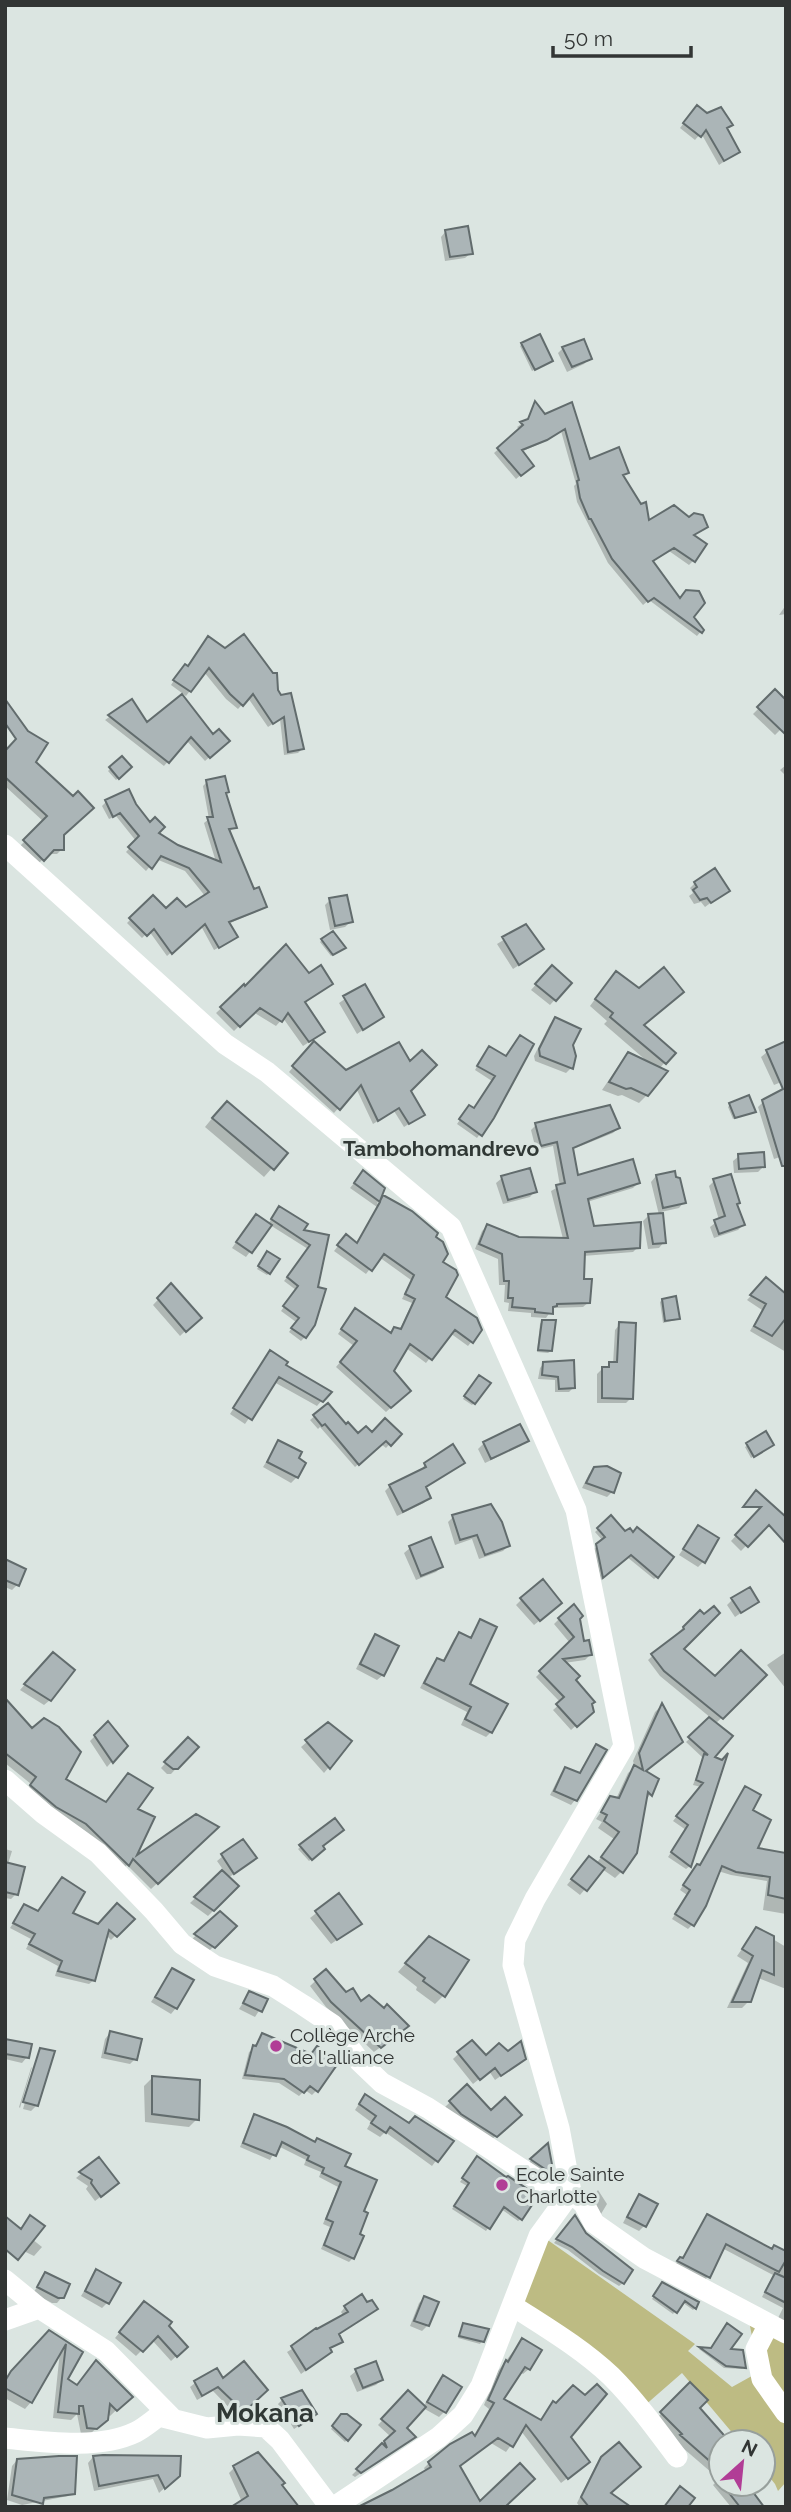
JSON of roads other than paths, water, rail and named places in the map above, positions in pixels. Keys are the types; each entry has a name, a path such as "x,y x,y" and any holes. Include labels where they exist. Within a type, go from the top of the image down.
{"street":[{"path":"5,845 225,1044 267,1072 451,1227 576,1510 624,1746 530,1909 515,1940 513,1965 559,2128 568,2195 539,2236 481,2386 463,2415 439,2437 332,2507 280,2440 266,2427 238,2425 207,2428 159,2416 136,2432 115,2439 61,2444 5,2438"},
{"path":"5,1780 44,1814 98,1853 182,1944 215,1966 273,1986 303,2005 333,2025 360,2062 382,2083 428,2108 584,2204 594,2223 644,2258 777,2329 756,2349 762,2379 786,2413"},
{"path":"5,2280 39,2308 106,2351 173,2419"},
{"path":"513,2306 574,2345 611,2376 677,2457"},
{"path":"5,2320 39,2308"}],"place":[{"name":"Collège Arche de l'alliance","path":"276,2046"},
{"name":"Ecole Sainte Charlotte","path":"502,2185"}],"district":[{"name":"Tambohomandrevo","path":"441,1148"},
{"name":"Mokana","path":"265,2413"}]}
